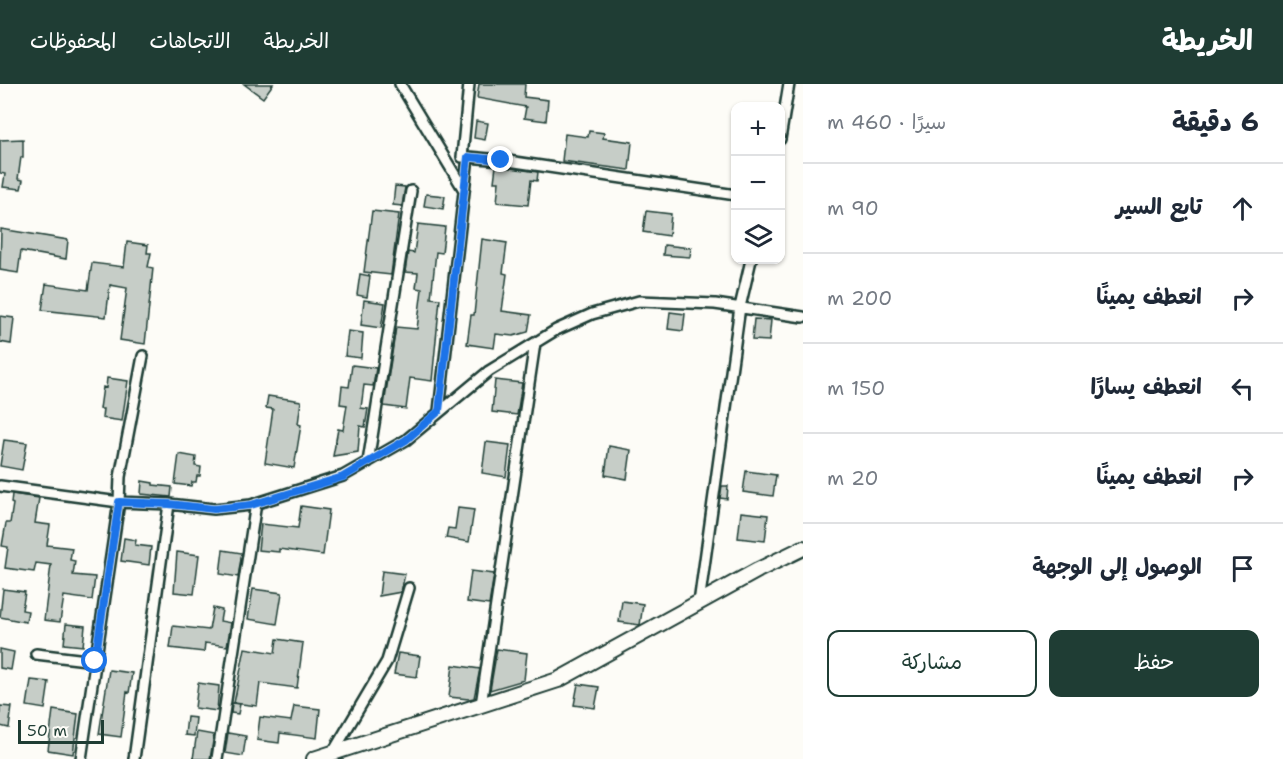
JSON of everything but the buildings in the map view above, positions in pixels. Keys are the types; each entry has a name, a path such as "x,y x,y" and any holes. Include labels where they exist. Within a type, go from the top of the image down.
{"street":[{"path":"400,84 464,190"},
{"path":"469,84 462,157 501,160 731,194"},
{"path":"785,115 789,84"},
{"path":"439,411 468,157"},
{"path":"368,462 411,191"},
{"path":"699,603 740,307 750,264"},
{"path":"0,489 119,502 214,509 256,503 343,477 406,440 489,371 556,330 592,314 639,301 740,307 803,317"},
{"path":"482,705 535,343"},
{"path":"81,759 119,502 120,477 143,356"},
{"path":"217,759 256,503"},
{"path":"134,759 169,504"},
{"path":"314,759 558,680 803,548"},
{"path":"332,754 387,661 409,588"},
{"path":"36,654 95,661"}],"route":[{"path":"95,661 119,502 214,509 251,505 343,477 406,440 439,411 468,157 501,160"}]}
